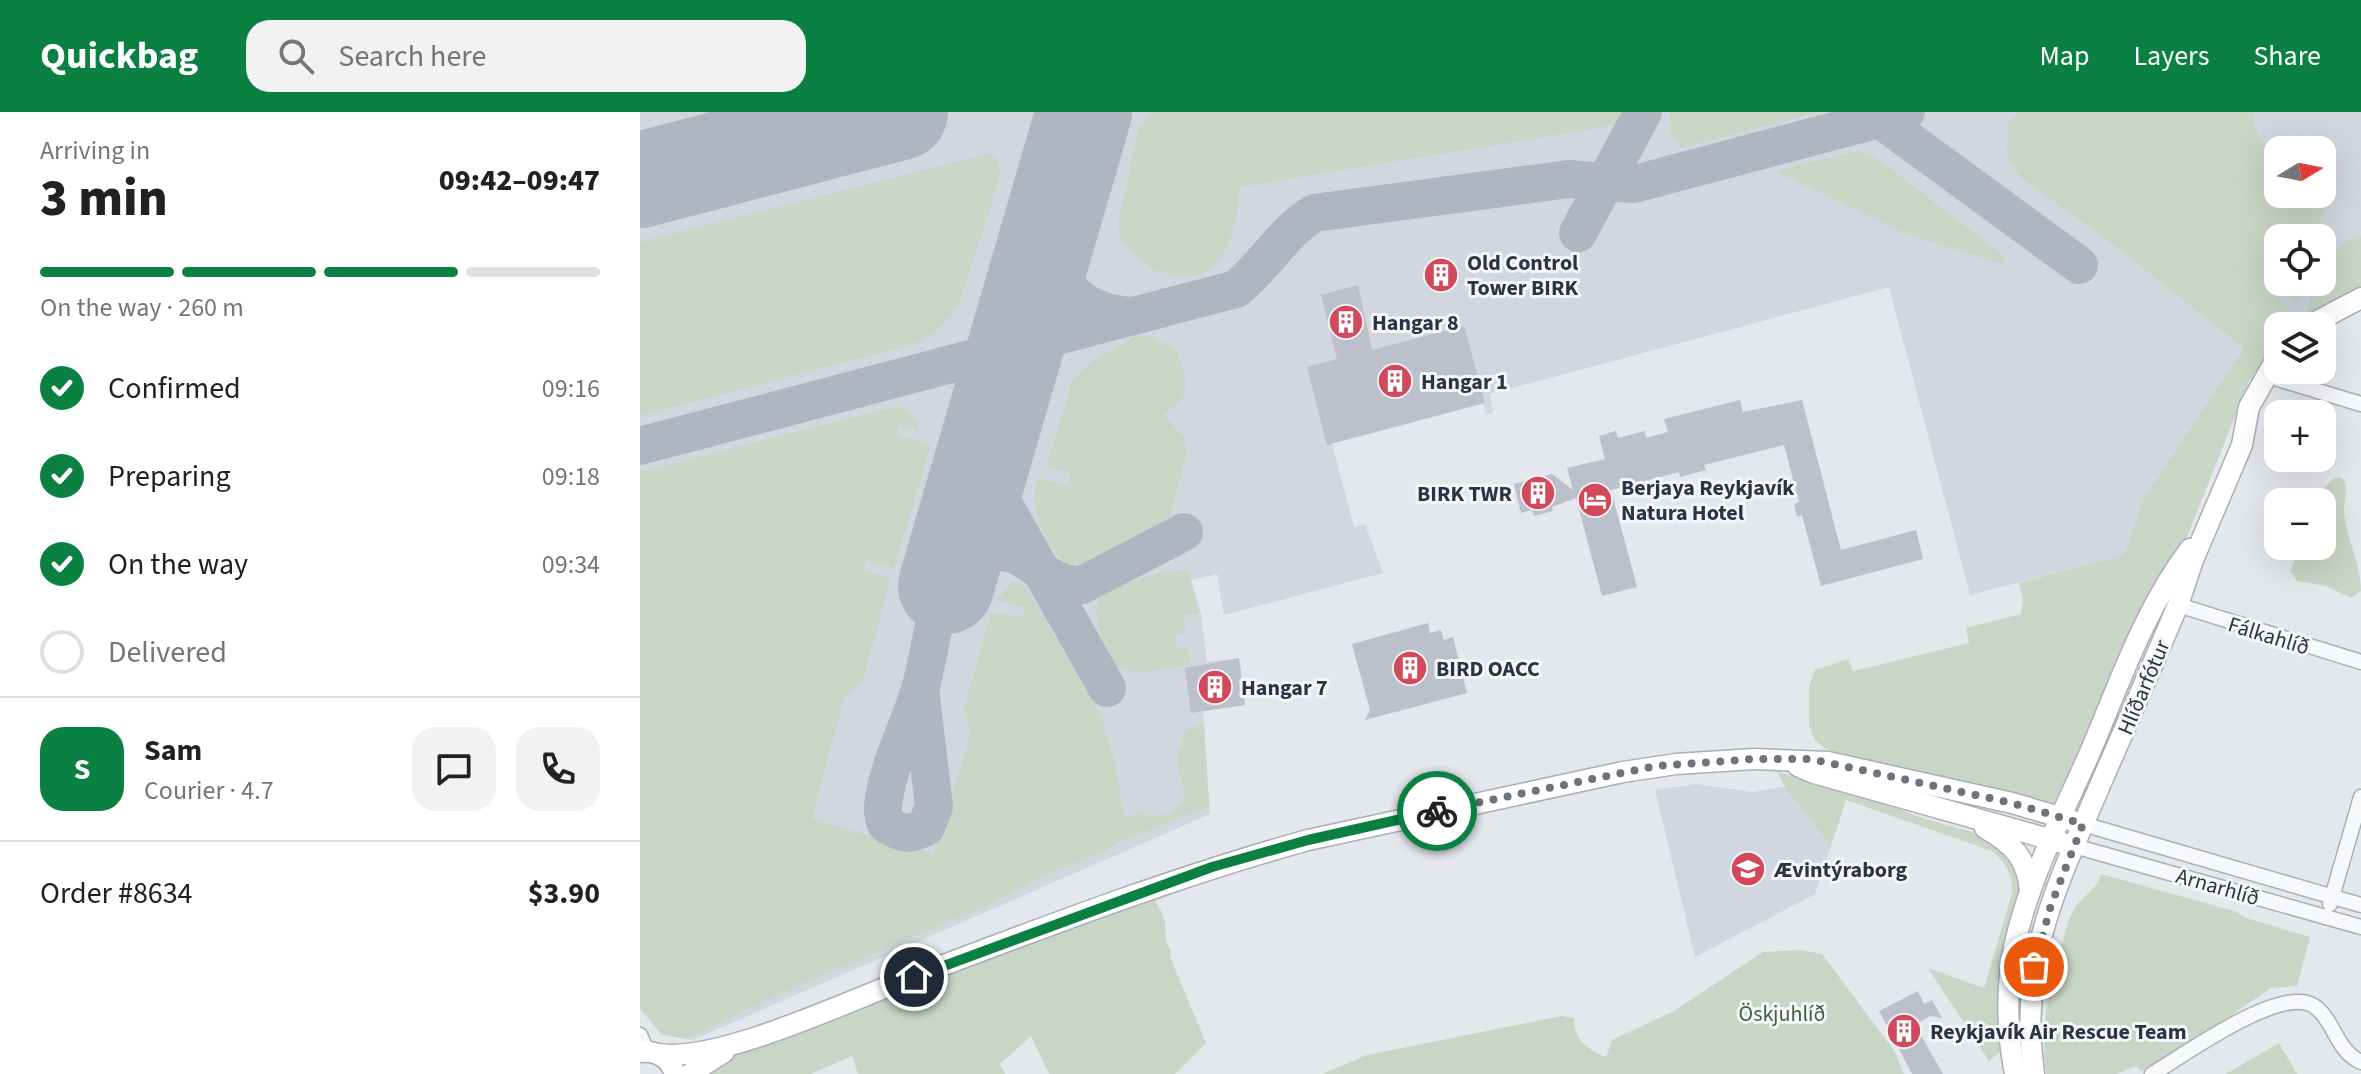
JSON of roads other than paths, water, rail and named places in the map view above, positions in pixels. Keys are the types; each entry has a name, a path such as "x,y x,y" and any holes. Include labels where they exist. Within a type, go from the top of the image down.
{"street":[{"path":"2336,313 2361,298"},
{"name":"Hlíðarfótur","path":"2245,435 2249,407 2264,381"},
{"name":"Hlíðarfótur","path":"2034,1074 2029,1005 2034,967 2051,905 2178,605 2245,435 2276,384"},
{"path":"2306,384 2361,404"},
{"name":"Hlíðarfótur","path":"2015,1074 2009,1034 2009,994 2014,950 2030,892 2153,610 2182,559 2207,526"},
{"name":"Fálkahlíð","path":"2178,605 2361,662"},
{"path":"647,1048 675,1056 741,1042 1212,867 1308,840 1656,766 1754,759 1828,762 2012,803 2083,824"},
{"path":"1789,761 1814,773 2074,846"},
{"path":"2327,917 2361,797"},
{"path":"1961,814 2016,849 2027,870 2030,892"},
{"name":"Arnarhlíð","path":"2083,824 2361,905"},
{"name":"Arnarhlíð","path":"2074,846 2361,927"},
{"path":"2152,1074 2264,1009 2289,1002 2304,1002 2316,1008 2348,1056 2361,1062"},
{"path":"690,1074 741,1042"},
{"path":"647,1048 667,1059 675,1074"}],"place":[{"name":"Old Control Tower BIRK","path":"1441,275"},
{"name":"Hangar 8","path":"1346,322"},
{"name":"Hangar 1","path":"1395,381"},
{"name":"BIRK TWR","path":"1538,493"},
{"name":"Berjaya Reykjavík Natura Hotel","path":"1595,500"},
{"name":"BIRD OACC","path":"1410,668"},
{"name":"Hangar 7","path":"1215,687"},
{"name":"Ævintýraborg","path":"1748,869"},
{"name":"Reykjavík Air Rescue Team","path":"1904,1031"}],"park label":[{"name":"Öskjuhlíð","path":"1782,1013"}]}
